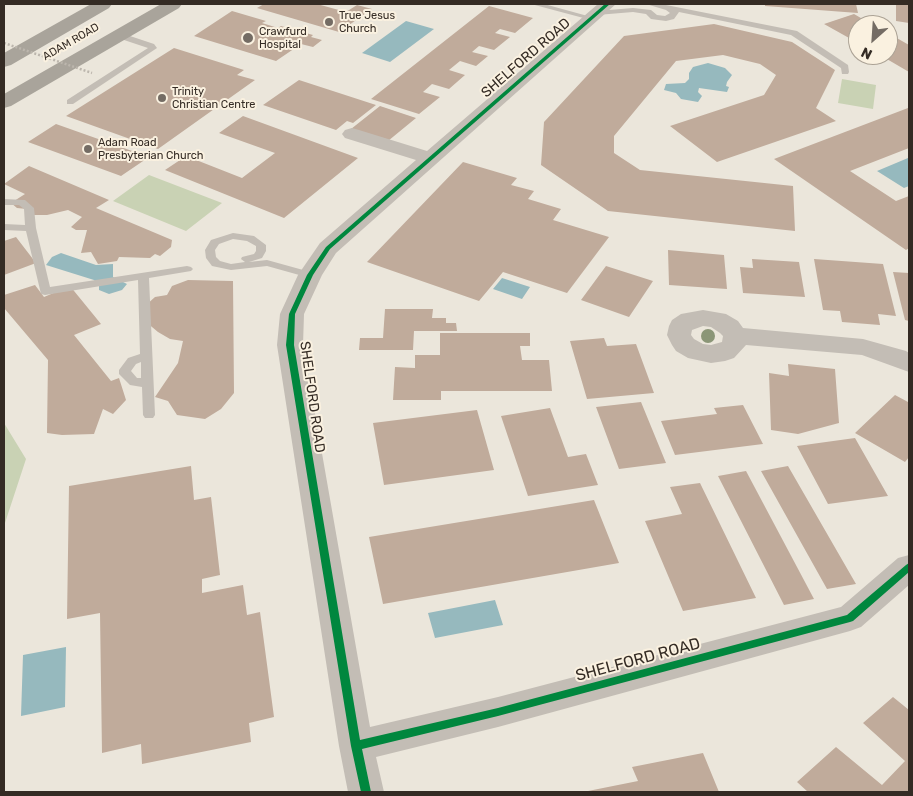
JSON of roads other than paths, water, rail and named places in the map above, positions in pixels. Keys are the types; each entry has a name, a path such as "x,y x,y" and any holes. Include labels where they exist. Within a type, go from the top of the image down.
{"highway":[{"path":"4,43 70,4"},
{"path":"4,102 106,17 173,4"},
{"name":"ADAM ROAD","path":"8,68 106,17"}],"street":[{"name":"SHELFORD ROAD","path":"366,792 356,746 290,345 292,314 310,275 328,248 598,12"},
{"path":"352,134 430,158"},
{"path":"735,336 863,347 897,357 909,363"},
{"name":"SHELFORD ROAD","path":"356,746 498,712 850,618 909,567"}],"lane":[{"path":"535,4 598,12 651,7 654,17 666,19 671,18 675,13 670,8 794,33 845,68 845,72"},
{"path":"70,102 153,48 106,17"},
{"path":"4,202 21,202 27,206 30,212 31,228 45,291 187,269"},
{"path":"4,227 31,228"},
{"path":"246,260 258,256 261,251 261,245 250,238 233,236 223,238 215,242 210,250 211,258 216,264 232,267 267,263 310,275"},
{"path":"143,276 149,415"},
{"path":"146,356 132,361 125,374 134,382 147,383"}],"water":[{"path":"406,21 434,29 390,62 362,53"},
{"path":"708,63 725,68 732,75 727,82 726,86 729,87 727,92 699,88 698,92 702,96 698,102 681,99 676,93 664,90 666,84 685,83 689,79 689,73 693,67"},
{"path":"908,158 909,186 904,188 877,171"},
{"path":"61,253 96,265 113,264 113,277 127,284 122,290 109,294 99,290 99,285 94,280 46,265 52,257"},
{"path":"502,278 530,287 522,299 493,289"},
{"path":"495,600 503,625 435,638 428,613"},
{"path":"66,647 65,707 21,716 23,655"}],"place":[{"name":"True Jesus Church","path":"329,22"},
{"name":"Crawfurd Hospital","path":"248,38"},
{"name":"Trinity Christian Centre","path":"162,98"},
{"name":"Adam Road Presbyterian Church","path":"88,149"}]}
